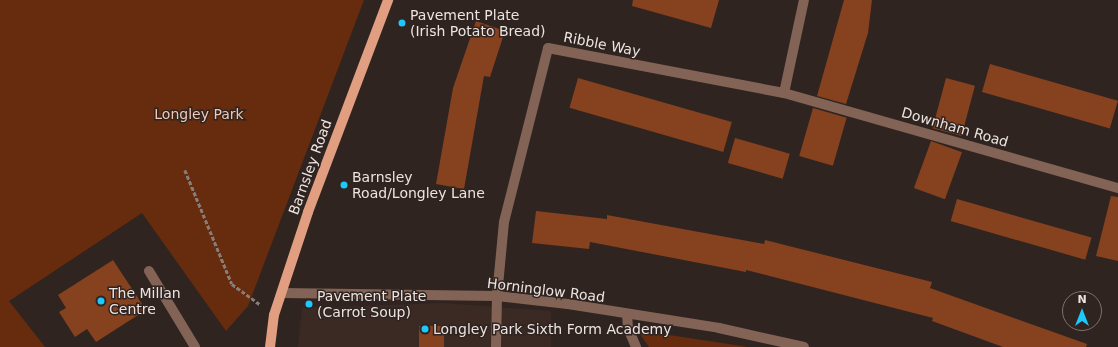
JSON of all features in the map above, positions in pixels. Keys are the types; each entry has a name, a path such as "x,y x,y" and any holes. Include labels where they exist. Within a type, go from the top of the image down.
{"main road":[{"name":"Barnsley Road","path":"270,347 274,315 308,212 388,0"}],"street":[{"path":"784,93 804,0"},
{"name":"Ribble Way","path":"497,296 504,222 548,48 784,93"},
{"name":"Downham Road","path":"784,93 1118,188"},
{"path":"149,271 195,347"},
{"name":"Horninglow Road","path":"282,292 497,296 719,328 804,347"},
{"path":"496,347 497,296"},
{"path":"627,314 628,328 636,347"}],"path":[{"path":"185,170 232,284 274,315"}],"shaded area":[{"name":"Longley Park Sixth Form Academy","path":"443,303 551,311 551,347 298,347 302,308"}],"green space":[{"name":"Longley Park","path":"0,0 364,0 248,306 226,331 142,213 9,301 45,347 0,347"},
{"path":"637,330 748,347 649,347"}],"building":[{"path":"633,0 719,0 711,28 632,6"},
{"path":"844,0 872,0 868,33 846,104 817,96"},
{"path":"476,21 505,31 490,77 484,76 464,189 436,184 453,88"},
{"path":"990,64 1118,101 1110,129 982,92"},
{"path":"578,78 732,122 723,152 569,108"},
{"path":"946,78 975,86 962,136 933,128"},
{"path":"813,108 847,118 833,166 799,156"},
{"path":"735,138 790,154 783,179 728,163"},
{"path":"931,141 962,152 945,199 914,188"},
{"path":"1111,196 1118,197 1118,261 1096,256"},
{"path":"957,199 1092,238 1085,260 951,221"},
{"path":"536,211 607,219 607,215 764,244 765,240 932,282 930,288 1087,344 1086,347 1003,347 932,321 933,318 746,270 746,272 590,242 589,249 532,243"},
{"name":"The Millan Centre","path":"113,260 146,310 96,342 87,329 75,337 59,312 66,308 58,295"},
{"path":"419,326 444,326 444,347 419,347"}],"place":[{"name":"Pavement Plate (Irish Potato Bread)","path":"402,23"},
{"name":"Barnsley Road/Longley Lane","path":"344,185"},
{"name":"The Millan Centre","path":"101,301"},
{"name":"Pavement Plate (Carrot Soup)","path":"309,304"},
{"name":"Longley Park Sixth Form Academy","path":"425,329"}]}
